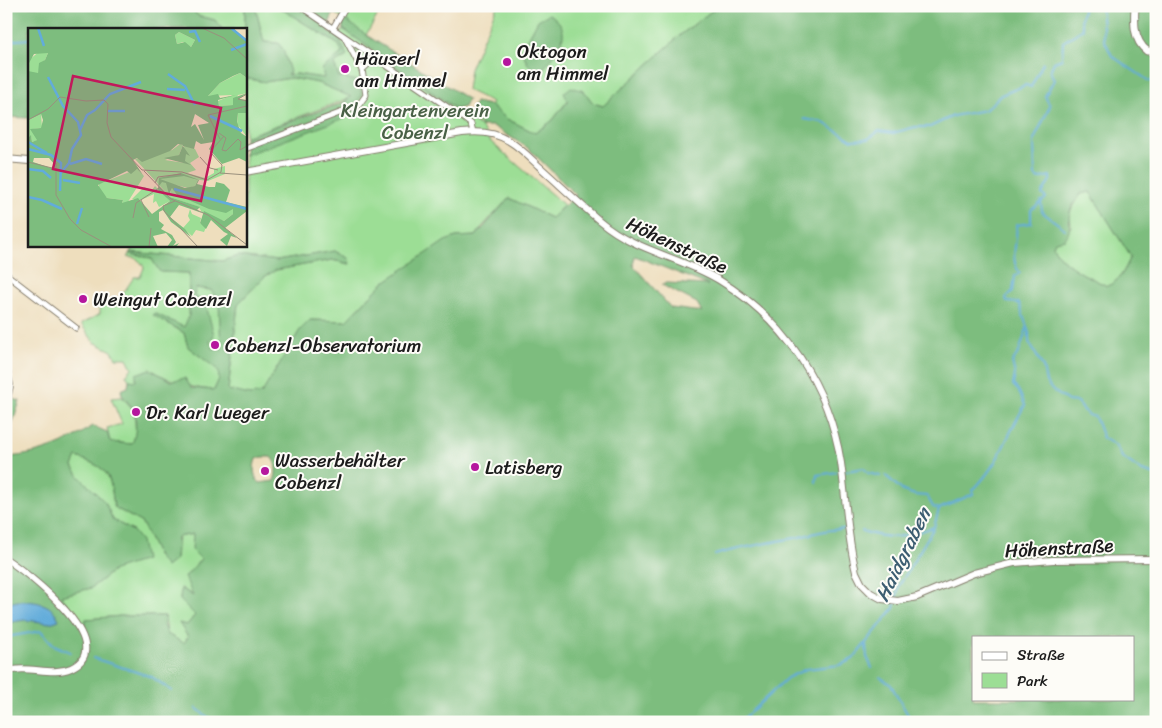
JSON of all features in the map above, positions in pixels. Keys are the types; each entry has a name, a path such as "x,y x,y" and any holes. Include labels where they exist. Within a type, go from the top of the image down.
{"main road":[{"path":"1135,6 1134,25 1139,42 1147,50 1156,51"}],"street":[{"path":"300,6 471,124 474,132"},
{"path":"334,28 346,6"},
{"path":"246,149 358,106 366,95 362,70 342,34"},
{"path":"362,70 376,57"},
{"name":"Höhenstraße","path":"246,172 474,132 494,134 510,141 616,233 636,245 692,266 725,283 748,300 781,331 803,361 823,398 839,454 856,572 867,589 882,599 898,602 910,599 974,573 1014,563 1053,560 1156,559"},
{"path":"6,159 28,161"},
{"path":"6,274 76,328"},
{"path":"6,368 10,385 6,404"},
{"path":"6,559 35,580 68,613 79,628 84,639 85,648 81,661 65,670 19,669 6,672"}],"green space":[{"path":"6,6 190,6 198,16 215,20 221,28 28,28 28,118 6,117"},
{"path":"190,6 245,6 245,28 221,28 215,20 198,16"},
{"path":"245,6 255,6 264,42 278,43 283,49 290,72 287,75 297,74 324,78 322,69 342,53 339,45 277,6 336,8 327,28 330,33 338,35 347,56 334,64 339,77 358,81 362,96 354,104 355,112 342,119 246,155 246,137 342,103 351,97 318,83 291,78 265,82 246,78"},
{"path":"255,6 277,6 339,45 342,53 323,69 325,79 297,74 287,75 278,43 264,42"},
{"path":"334,6 383,6 366,35 334,13 336,8"},
{"path":"497,6 718,6 679,36 603,106 593,103 584,91 568,100 552,121 535,133 507,119 490,105 492,102 467,90 470,69"},
{"path":"718,6 1156,6 1156,722 6,722 6,457 30,454 52,448 93,426 107,432 110,442 132,444 136,428 135,415 133,408 123,396 121,390 128,387 129,380 136,381 136,374 150,369 171,381 185,378 191,388 214,390 219,379 218,370 188,347 184,333 153,315 154,313 184,327 189,316 189,273 160,272 151,258 130,254 131,252 222,261 238,256 277,261 335,251 348,258 350,264 332,260 276,270 264,277 238,304 228,390 250,395 262,393 300,330 310,320 346,321 383,283 445,241 456,237 476,236 509,198 551,218 576,195 528,148 493,126 482,126 469,116 475,102 490,105 507,119 535,133 552,121 568,101 564,93 571,87 584,91 593,103 603,106 679,36","holes":["1090,192 1131,257 1119,278 1107,286 1069,265 1053,246 1055,241 1065,239 1068,235 1070,228 1069,216 1073,205 1081,194","635,256 708,285 666,283 662,285 697,303 702,312 671,308 633,265","196,288 211,290 219,302 221,350 212,348 210,341 214,335 206,305 194,295","77,457 102,469 109,479 114,507 142,523 158,557 166,567 176,559 177,537 193,534 192,550 201,559 185,577 193,596 181,588 180,600 195,615 187,625 179,623 188,637 184,643 167,634 164,623 165,616 121,616 86,619 84,627 61,596 91,588 114,570 145,560 141,541 133,531 113,520 105,502 78,475 73,466","271,457 274,462 276,468 274,481 260,483 256,478 254,465 256,459"]},
{"path":"549,14 562,27 562,41 543,69 534,70 527,63 522,50 538,20"},
{"path":"342,17 366,35 468,99 464,107 456,109 343,29"},
{"name":"Kleingartenverein Cobenzl","path":"343,29 482,128 491,142 564,205 551,218 509,198 476,236 456,237 383,283 346,321 310,320 300,330 262,393 250,395 228,391 238,304 264,277 276,270 332,260 349,264 335,251 277,261 238,256 222,261 131,252 134,247 132,246 246,246 246,154 354,104 362,96 339,77 333,64 347,56 338,35"},
{"path":"246,78 265,82 291,78 318,83 352,97 246,137"},
{"path":"1090,192 1131,257 1119,278 1107,286 1069,265 1053,246 1055,240 1071,227 1070,212 1081,194"},
{"path":"130,254 151,258 160,272 189,273 189,317 184,328 154,313 184,333 188,347 219,370 219,379 214,390 181,384 150,369 136,381 129,380 126,375 132,368 127,358 116,358 112,351 94,342 81,324 100,314 100,309 95,306 106,298 114,306 127,299 122,295 134,277 140,277 144,268 142,263 133,258 128,258"},
{"path":"195,288 211,290 219,302 222,350 212,348 194,295"},
{"path":"6,397 20,401 6,443"},
{"path":"122,397 134,410 136,435 132,444 110,442 107,428 122,424 111,398"},
{"path":"77,457 102,469 109,479 114,507 142,523 158,557 176,559 178,537 193,534 202,559 193,596 181,588 180,600 195,615 187,625 179,623 188,637 184,644 167,634 165,616 121,616 86,619 84,628 60,596 91,588 114,570 133,531 113,520 105,502 78,475 73,466"}],"water":[{"path":"17,601 36,602 47,606 52,609 59,620 50,623 25,620 6,623 6,604"}],"waterway":[{"path":"1084,6 1081,19 1083,29 1063,42 1062,59 1054,62 1050,71 1054,80 1045,96 1050,106 1034,140 1035,176 1038,179 1050,176 1050,180 1042,194 1046,198 1031,210 1031,223 1016,225 1014,255 1020,273 1015,276 1013,291 1006,298 1007,302 1019,303 1029,333 1029,342 1043,367 1046,382 1052,390 1068,401 1077,402 1088,415 1095,417 1103,438 1115,445 1122,457 1142,471 1156,475"},
{"path":"1101,6 1104,39 1112,56 1149,81 1156,81"},
{"path":"6,41 28,39"},
{"path":"804,119 822,122 852,140 868,139 879,131 893,133 915,127 930,127 953,116 985,110 1001,95 1026,85 1031,87 1043,63"},
{"path":"1041,201 1042,212 1065,229"},
{"name":"Haidgraben","path":"896,599 899,586 934,527 939,509 973,494 973,490 997,459 1025,405 1018,390 1013,385 1015,374 1012,362 1019,352 1027,328"},
{"path":"846,471 864,468 868,473 880,476"},
{"path":"816,482 817,475 837,472"},
{"path":"886,476 903,491 927,496 933,507 939,509"},
{"path":"862,531 890,537 934,527"},
{"path":"715,555 745,547 844,529"},
{"name":"Haidgraben","path":"740,722 787,678 806,669 840,665 853,659 894,608 895,603"},
{"path":"6,637 41,631 54,645 70,652"},
{"path":"866,645 867,657 872,668"},
{"path":"93,658 152,677 172,691"},
{"path":"880,677 891,685 912,722"},
{"path":"196,708 214,722"}],"place":[{"name":"Oktogon am Himmel","path":"507,62"},
{"name":"Häuserl am Himmel","path":"345,69"},
{"name":"Weingut Cobenzl","path":"83,299"},
{"name":"Cobenzl-Observatorium","path":"215,345"},
{"name":"Dr. Karl Lueger","path":"136,412"},
{"name":"Latisberg","path":"475,467"},
{"name":"Wasserbehälter Cobenzl","path":"265,471"}]}
